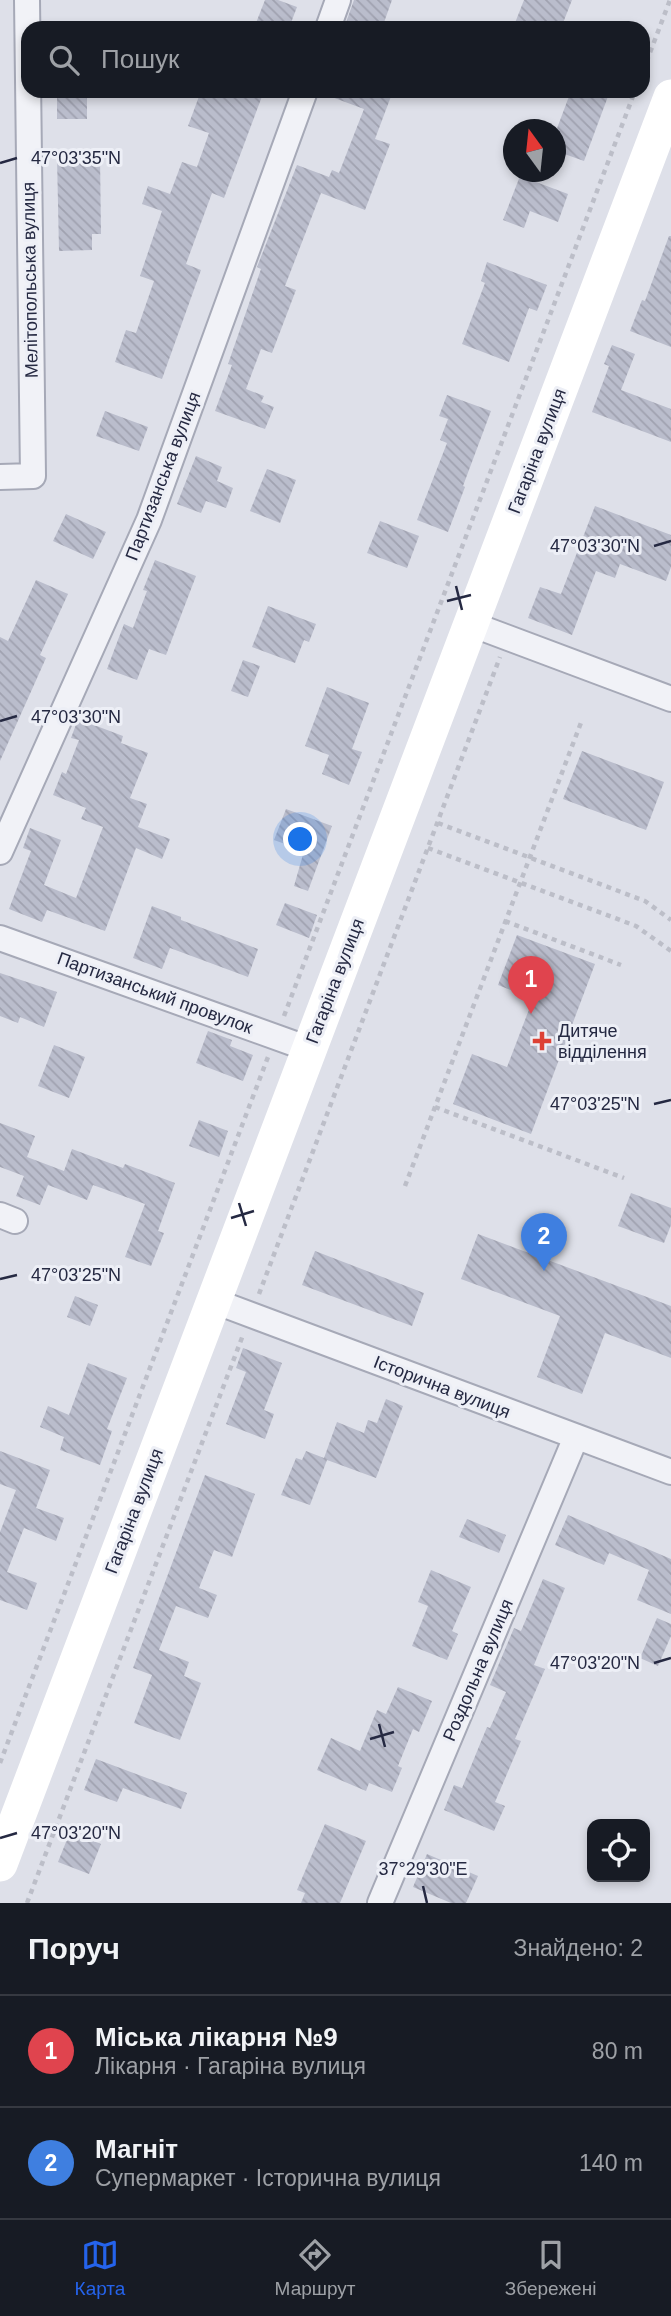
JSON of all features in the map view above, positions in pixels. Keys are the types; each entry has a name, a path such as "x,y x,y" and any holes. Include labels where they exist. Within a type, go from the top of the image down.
{"street":[{"name":"Мелітопольська вулиця","path":"27,0 27,21"},
{"path":"330,21 338,0"},
{"name":"Гагаріна вулиця","path":"0,1864 9,1812 214,1301 671,97"},
{"name":"Мелітопольська вулиця","path":"0,477 33,476 28,98"},
{"name":"Партизанська вулиця","path":"0,852 149,520 302,98"},
{"path":"471,624 671,699"},
{"name":"Партизанський провулок","path":"0,938 309,1049"},
{"name":"Історична вулиця","path":"214,1301 671,1472"},
{"name":"Роздольна вулиця","path":"380,1903 576,1437"}],"path":[{"path":"650,53 670,0"},
{"path":"0,1763 632,98"},
{"path":"27,1903 508,638"},
{"path":"405,1186 582,720"},
{"path":"438,823 645,901 671,920"},
{"path":"428,848 636,926 671,951"},
{"path":"505,921 621,965"},
{"path":"435,1107 624,1178"}],"building":[{"path":"265,0 278,0 297,7 292,21 257,21"},
{"path":"354,0 392,0 384,21 346,21"},
{"path":"524,0 572,0 564,21 516,21"},
{"path":"57,98 87,98 87,119 57,119"},
{"path":"198,98 261,98 224,198 212,193 186,264 201,270 162,379 115,362 126,330 136,333 154,281 140,276 162,211 142,204 148,186 170,194 182,162 197,167 209,133 188,126"},
{"path":"334,98 390,98 375,139 390,144 365,210 321,193 285,286 296,290 272,353 261,349 246,389 264,396 261,402 274,407 265,429 215,411 232,365 228,364 261,269 257,267 297,165 329,177 332,170 339,173 364,109"},
{"path":"568,98 607,98 584,161 566,155 566,119 560,119"},
{"path":"100,156 101,234 92,234 92,250 59,251 57,157"},
{"path":"518,182 536,182 568,194 558,222 530,211 524,228 503,220"},
{"path":"669,236 671,347 630,331 642,300 645,301"},
{"path":"487,262 547,285 537,311 529,308 509,362 462,344 485,283 481,281"},
{"path":"612,345 635,354 621,390 671,409 671,442 592,412 609,366 604,364"},
{"path":"447,395 491,411 448,532 417,520 447,443 440,440 448,419 439,416"},
{"path":"105,411 148,427 139,451 96,436"},
{"path":"196,456 222,467 217,481 233,488 226,508 206,501 201,513 177,504"},
{"path":"267,469 296,480 280,523 250,511"},
{"path":"595,506 671,535 671,567 666,581 620,564 615,578 596,571 572,635 528,618 540,587 561,594"},
{"path":"66,514 106,532 93,559 53,541"},
{"path":"380,521 419,536 407,568 367,553"},
{"path":"155,560 196,576 166,655 149,649 137,680 107,669 124,624 133,628 147,591 143,590"},
{"path":"36,580 68,594 40,655 46,658 0,761 0,637 8,641"},
{"path":"268,606 316,624 309,642 304,640 295,663 252,647"},
{"path":"243,660 260,666 248,697 231,691"},
{"path":"327,687 369,703 352,749 362,752 349,785 322,774 329,755 305,746"},
{"path":"78,719 123,736 121,743 148,753 130,798 147,804 138,827 170,839 162,859 136,848 105,931 47,910 42,922 9,909 31,851 23,848 30,828 61,840 44,885 76,898 103,827 81,819 86,808 53,795 62,772 66,774 79,740 71,738"},
{"path":"582,751 664,782 646,830 563,799"},
{"path":"286,809 332,826 308,891 294,886 304,851 274,840"},
{"path":"285,903 317,915 309,938 276,925"},
{"path":"152,906 258,949 248,977 170,948 162,969 133,958"},
{"path":"517,935 595,964 531,1134 453,1104 472,1054 507,1067 533,999 498,985"},
{"path":"0,973 57,992 44,1027 20,1017 18,1023 0,1016"},
{"path":"208,1031 232,1040 230,1046 253,1055 243,1081 196,1063"},
{"path":"54,1045 85,1057 69,1098 38,1086"},
{"path":"199,1120 228,1131 219,1157 189,1146"},
{"path":"0,1123 35,1136 27,1157 64,1171 72,1149 123,1168 125,1164 175,1183 158,1231 164,1233 151,1266 125,1257 145,1204 93,1185 87,1200 48,1185 40,1205 16,1196 24,1176 0,1167"},
{"path":"631,1193 671,1208 671,1225 664,1243 618,1226"},
{"path":"478,1234 671,1306 671,1358 605,1333 582,1394 537,1377 560,1316 461,1279"},
{"path":"315,1251 424,1293 412,1326 302,1285"},
{"path":"75,1296 98,1305 90,1326 67,1317"},
{"path":"243,1348 282,1363 264,1410 274,1414 265,1439 226,1424 246,1372 236,1368"},
{"path":"88,1363 127,1378 107,1429 112,1431 100,1465 60,1450 64,1437 40,1427 48,1406 69,1415"},
{"path":"386,1399 403,1406 376,1478 327,1460 310,1505 281,1495 296,1458 302,1460 306,1451 324,1458 337,1422 364,1433 368,1420 377,1423"},
{"path":"0,1451 50,1470 36,1508 64,1518 56,1541 24,1528 7,1572 37,1583 27,1610 0,1600 0,1532 16,1490 0,1484"},
{"path":"205,1475 255,1494 232,1557 214,1550 199,1588 217,1595 208,1618 176,1606 159,1650 189,1662 184,1676 201,1683 180,1740 134,1723 152,1675 133,1668"},
{"path":"568,1515 671,1559 671,1614 637,1600 649,1570 609,1553 604,1565 555,1545"},
{"path":"467,1519 506,1535 499,1553 459,1537"},
{"path":"431,1570 471,1587 452,1631 458,1634 447,1660 412,1646 428,1606 418,1602"},
{"path":"543,1579 565,1588 534,1665 545,1669 515,1739 521,1741 495,1802 505,1806 494,1831 444,1810 454,1785 462,1788 487,1727 490,1728 506,1692 490,1685 514,1628 521,1631"},
{"path":"657,1618 671,1624 671,1636 658,1666 640,1658"},
{"path":"398,1687 432,1701 419,1732 413,1729 398,1766 402,1768 392,1792 369,1783 366,1791 317,1770 331,1738 360,1751 377,1710 386,1714"},
{"path":"96,1759 187,1793 181,1809 123,1788 117,1802 84,1790"},
{"path":"325,1824 366,1841 340,1903 301,1903 305,1893 297,1890"},
{"path":"70,1832 101,1844 89,1874 58,1862"},
{"path":"427,1854 478,1876 466,1903 451,1903 413,1887"}],"place":[{"name":"Міська лікарня №9","path":"531,1014"},
{"name":"Дитяче відділення","path":"542,1041"},
{"name":"Магніт","path":"544,1271"}]}
